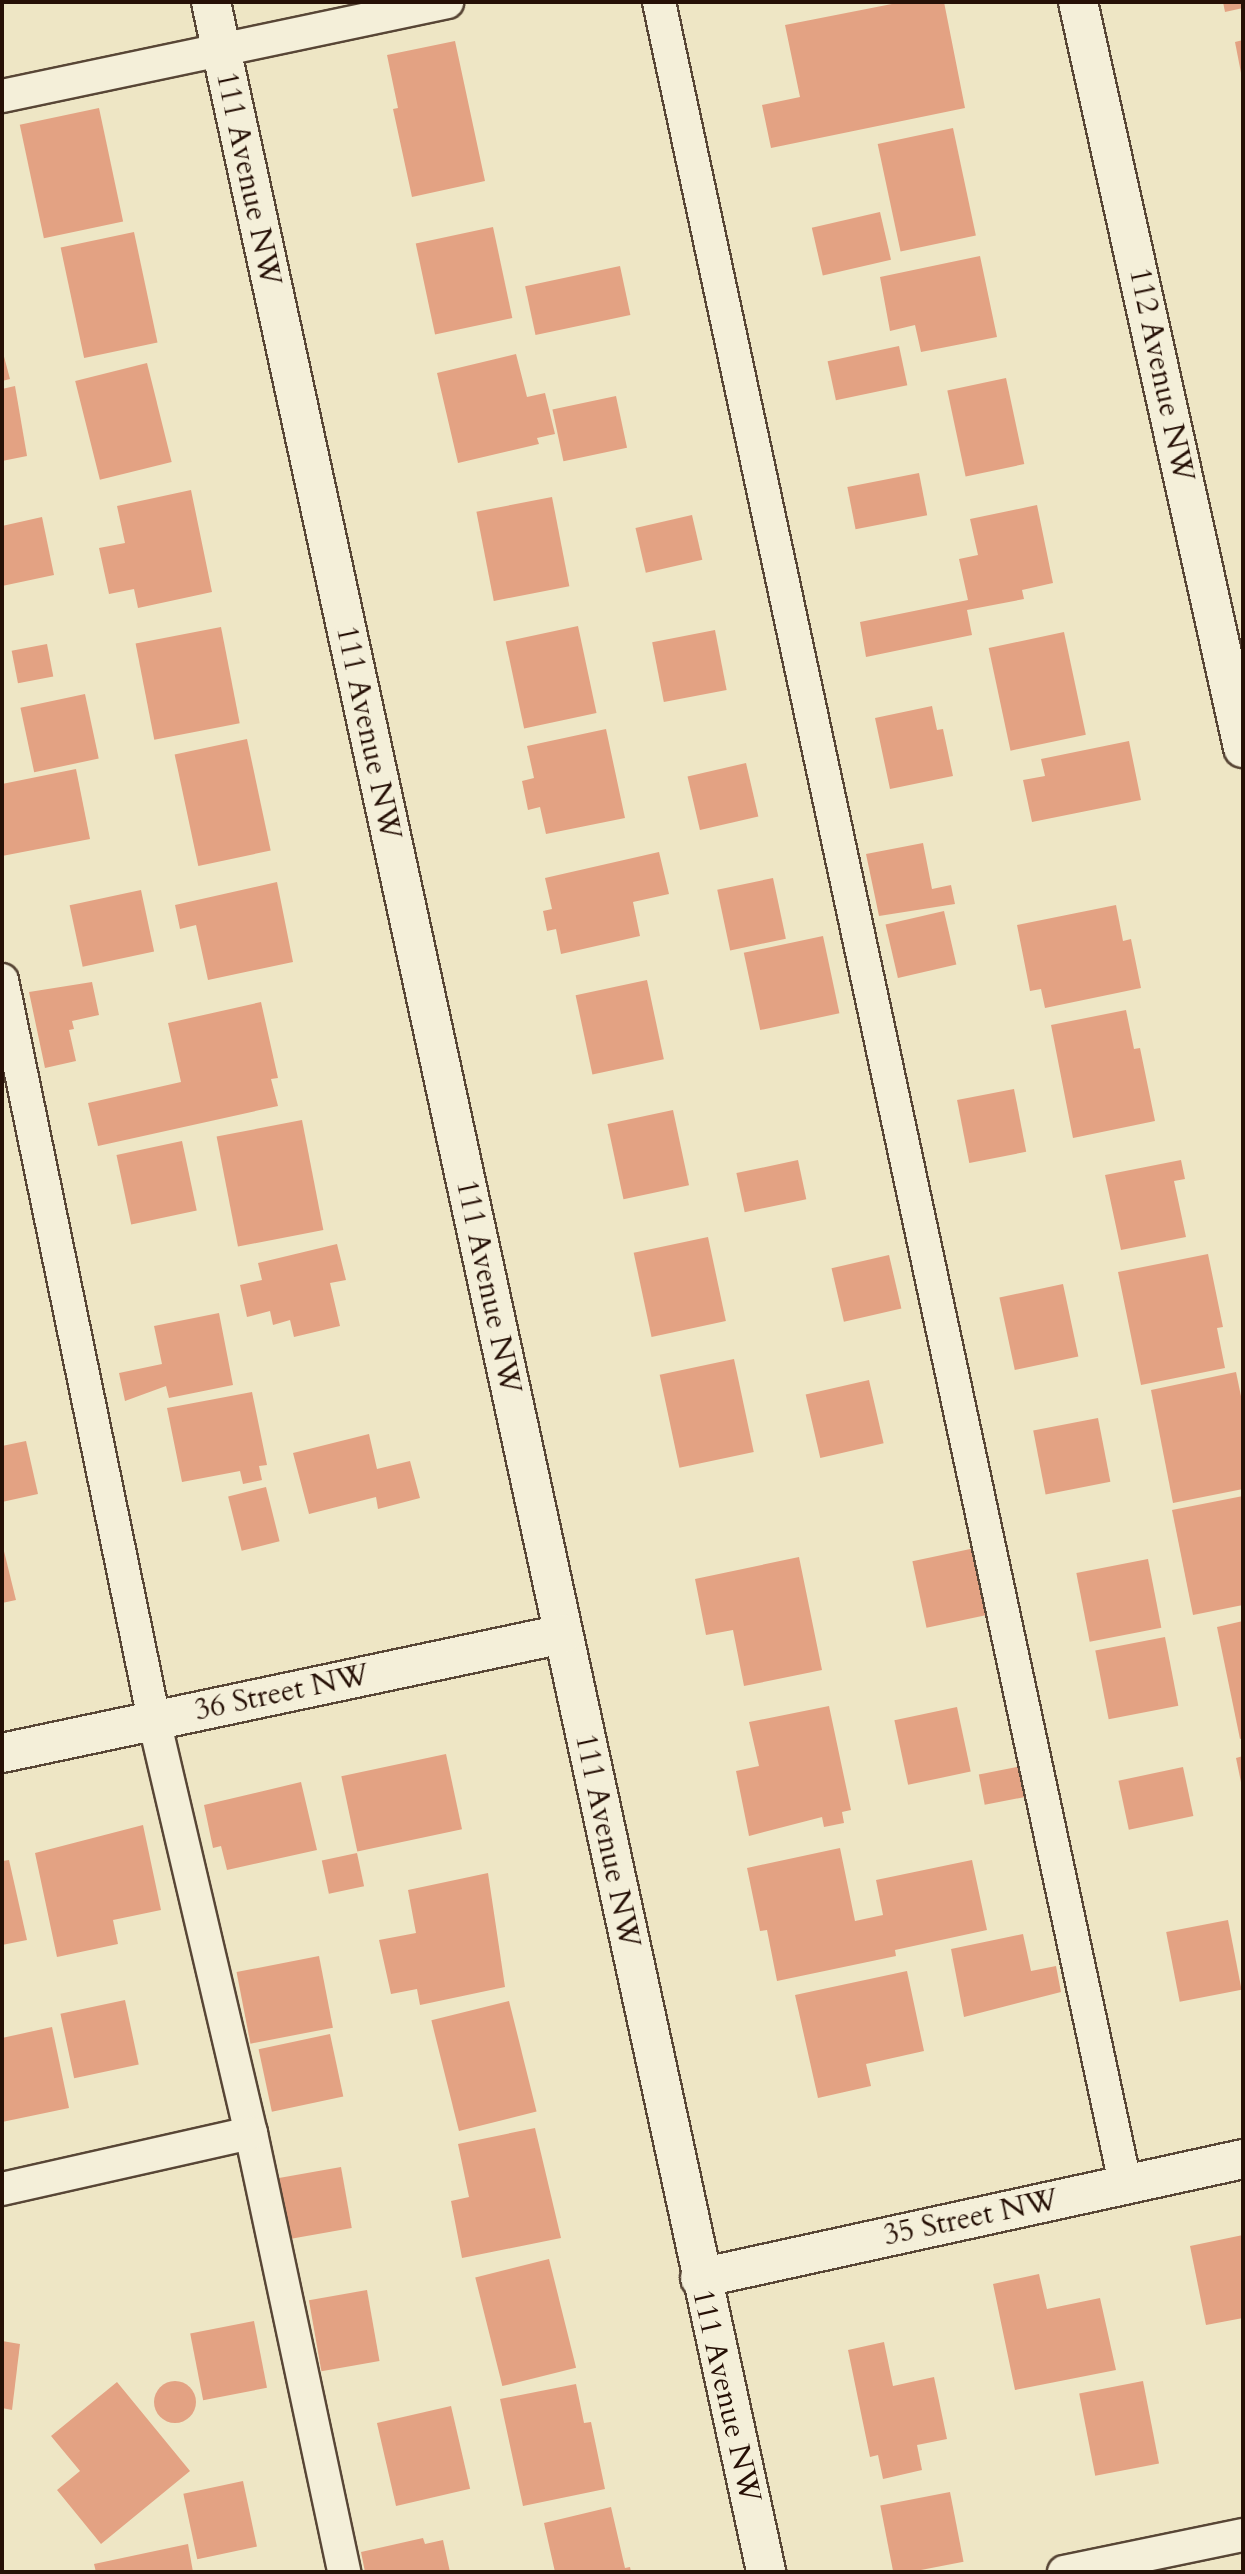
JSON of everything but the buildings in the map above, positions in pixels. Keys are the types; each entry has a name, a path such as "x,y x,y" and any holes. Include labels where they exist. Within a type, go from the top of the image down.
{"street":[{"name":"111 Avenue NW","path":"211,2 700,2278 766,2572"},
{"name":"112 Avenue NW","path":"1078,2 1243,748"},
{"name":"36 Street NW","path":"2,1753 563,1634"},
{"name":"35 Street NW","path":"700,2278 1243,2159"}],"lane":[{"path":"2,96 447,2"},
{"path":"659,2 1125,2184"},
{"path":"2,980 154,1720 251,2133 344,2572"},
{"path":"2,2189 251,2133"},
{"path":"1064,2572 1243,2535"}]}
